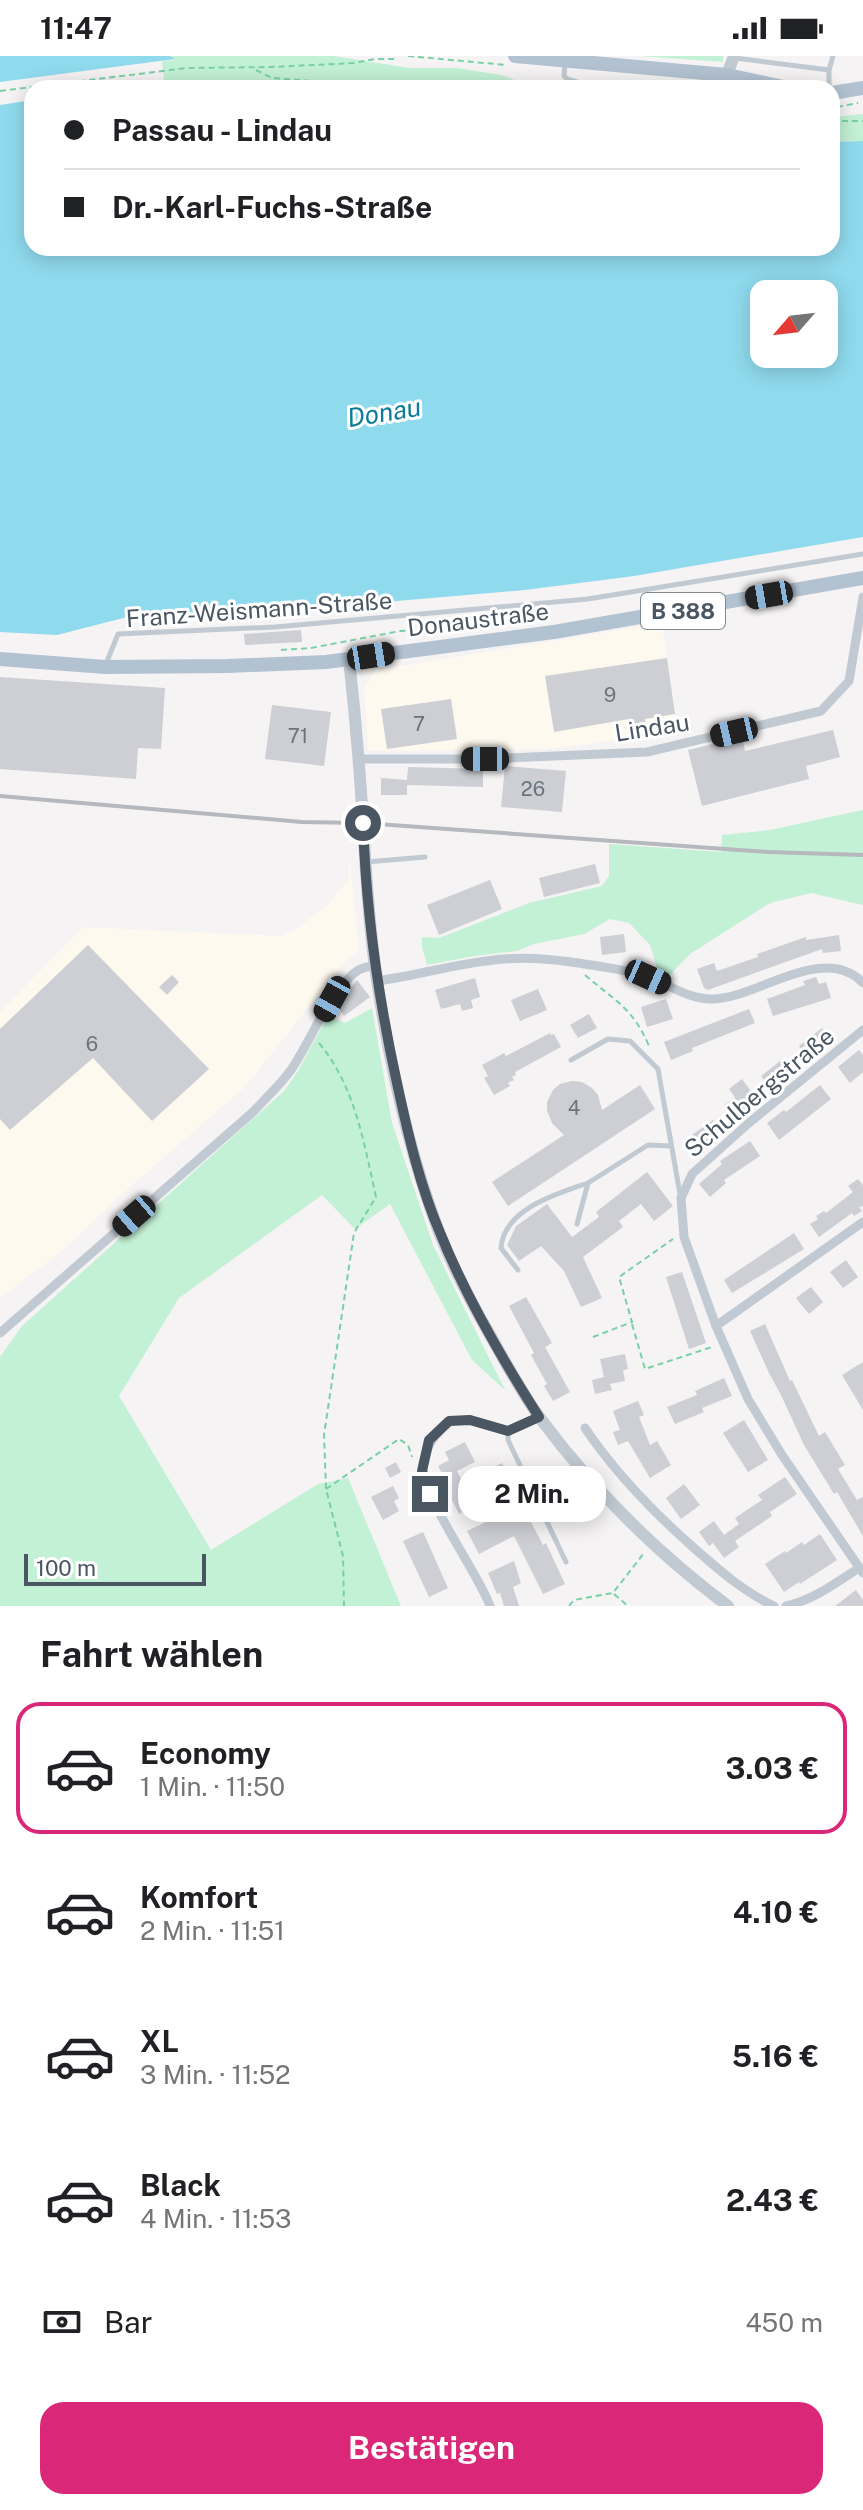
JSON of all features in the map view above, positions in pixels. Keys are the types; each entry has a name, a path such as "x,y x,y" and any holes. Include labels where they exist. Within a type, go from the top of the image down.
{"main road":[{"path":"515,56 727,75 750,80"},
{"path":"840,89 863,88"},
{"name":"Donaustraße","path":"0,659 105,667 294,664 349,659 554,632 863,578"}],"street":[{"path":"727,75 734,57"},
{"name":"Lindau","path":"359,759 485,759 647,752 821,711 849,681 863,597"},
{"path":"349,659 359,759 364,862 377,981 408,1136 439,1233 468,1296 539,1417 576,1463 652,1543 728,1606"},
{"path":"377,981 500,959 568,962 648,977 703,999 734,996 785,977 832,967 846,971 863,983"},
{"path":"0,1333 253,1112 293,1067 332,999 349,978 359,969 375,965"},
{"name":"Schulbergstraße","path":"681,1198 692,1174 750,1122 863,1030"},
{"path":"681,1198 683,1232 716,1326 748,1399 782,1455 861,1570 817,1595 786,1606"},
{"path":"716,1326 863,1222"},
{"path":"490,1606 430,1494 422,1471 429,1440 449,1421 470,1420 508,1431 539,1417"},
{"path":"585,1428 608,1462 649,1509 744,1589 774,1606"}],"lane":[{"path":"830,80 833,56"},
{"path":"734,57 829,70"},
{"path":"565,61 564,76 570,80"},
{"name":"Franz-Weismann-Straße","path":"105,667 118,634 275,627 574,600 863,554"},
{"path":"364,862 425,857"},
{"path":"571,1060 608,1039 630,1041 658,1069 681,1198"},
{"path":"518,1270 501,1248 502,1236 510,1222 552,1195 588,1183 648,1145 671,1146"},
{"path":"577,1224 588,1183"},
{"path":"508,1431 508,1440 566,1562"}],"path":[{"path":"89,80 187,68 353,63 395,59 396,56"},
{"path":"253,68 263,76 299,80"},
{"path":"0,91 24,88"},
{"path":"840,105 863,102"},
{"path":"840,121 863,121"},
{"path":"283,650 311,648 400,631 469,629"},
{"path":"568,962 630,1012 642,1029 658,1069"},
{"path":"318,1042 334,1061 344,1081 361,1131 376,1197 354,1233 324,1435 326,1489 343,1556 344,1606"},
{"path":"683,1232 619,1277 645,1369 723,1343"},
{"path":"593,1337 632,1322"},
{"path":"326,1489 399,1439 408,1445 411,1456 422,1471"},
{"path":"569,1606 574,1600 613,1593 652,1543"},
{"path":"613,1593 628,1606"}],"shaded area":[{"path":"662,623 678,732 549,749 368,751 364,689 376,670"},
{"path":"349,855 359,949 343,964 245,1087 131,1186 60,1253 0,1298 0,1012 83,927 281,936 299,927 327,905 349,879"}],"green space":[{"path":"170,56 334,56 409,68 457,68 514,80 164,80 162,61 174,60"},
{"path":"640,56 723,56 723,62"},
{"path":"863,114 863,141 840,142 840,116"},
{"path":"863,810 863,905 811,893 770,903 690,954 668,977 659,974 650,945 629,923 610,919 584,934 534,944 517,951 427,965 422,937 439,938 529,903 602,886 609,876 609,844 721,852 722,835 770,830"},
{"path":"372,1008 392,1123 433,1245 505,1390 472,1360 390,1204 355,1229 322,1195 179,1298 119,1396 211,1550 318,1484 348,1478 401,1606 0,1606 0,1357 22,1326 284,1091 328,1015 345,1023"}],"water":[{"path":"0,56 170,56 175,59 0,82"},
{"name":"Donau","path":"24,101 24,256 840,256 840,142 863,141 863,537 634,576 525,590 327,607 135,615 57,635 0,632 0,105"}],"building":[{"path":"301,630 302,642 245,645 244,634"},
{"path":"667,658 675,714 645,719 646,729 632,732 629,719 554,732 545,676"},
{"path":"0,677 165,688 161,749 138,748 136,779 0,769"},
{"path":"451,699 457,739 387,749 381,709"},
{"path":"272,705 331,712 324,766 265,759"},
{"path":"833,730 840,757 806,766 809,779 702,806 688,750 742,737 745,751"},
{"path":"505,766 566,771 562,812 501,807"},
{"path":"408,767 483,769 483,787 407,785 407,795 381,795 381,778 407,780"},
{"path":"595,864 600,883 544,897 539,878"},
{"path":"490,880 502,909 439,935 427,905"},
{"path":"624,934 626,952 602,955 600,937"},
{"path":"839,935 841,951 823,953 822,949 708,990 704,988 697,969 714,963 717,971 806,937 806,940"},
{"path":"88,945 209,1069 152,1121 93,1058 10,1130 0,1119 0,1029"},
{"path":"172,975 179,982 167,995 159,987"},
{"path":"816,977 819,984 826,982 831,998 773,1016 767,999 805,985 803,981"},
{"path":"475,978 480,997 471,1000 473,1008 462,1011 460,1004 441,1009 435,990"},
{"path":"357,980 370,997 344,1016 337,1006"},
{"path":"538,989 547,1010 520,1021 511,1000"},
{"path":"666,999 673,1019 647,1027 641,1007"},
{"path":"749,1009 755,1023 692,1048 693,1051 671,1060 664,1042"},
{"path":"589,1014 597,1028 578,1038 570,1025"},
{"path":"822,1028 832,1041 809,1060 799,1046"},
{"path":"550,1033 554,1034 561,1047 515,1072 514,1080 508,1083 510,1086 494,1095 484,1078 488,1076 482,1065"},
{"path":"859,1050 863,1055 863,1072 850,1083 838,1067"},
{"path":"784,1058 794,1072 772,1090 761,1076"},
{"path":"742,1079 758,1101 734,1118 724,1105 735,1097 729,1089"},
{"path":"572,1081 592,1088 598,1095 602,1110 640,1085 655,1109 508,1206 492,1182 564,1135 552,1123 547,1102 560,1084"},
{"path":"820,1085 831,1099 779,1140 767,1123"},
{"path":"713,1120 723,1134 699,1151 689,1137"},
{"path":"750,1141 760,1156 724,1180 726,1183 710,1197 699,1184 722,1164 720,1161"},
{"path":"647,1172 673,1206 654,1221 641,1204 619,1221 623,1227 583,1257 602,1298 581,1307 564,1271 541,1246 519,1261 507,1245 516,1226 547,1204 572,1237 599,1217 596,1212"},
{"path":"858,1179 863,1185 863,1206 859,1207 862,1211 854,1216 852,1213 819,1237 810,1224 818,1219 816,1216 824,1211 826,1213 853,1192 848,1186"},
{"path":"794,1233 804,1249 732,1293 724,1280"},
{"path":"846,1260 858,1277 843,1288 830,1272"},
{"path":"682,1272 706,1343 689,1349 666,1277"},
{"path":"811,1287 823,1302 809,1314 796,1298"},
{"path":"526,1297 552,1343 545,1347 570,1392 553,1401 531,1355 534,1353 509,1306"},
{"path":"765,1324 819,1436 825,1432 845,1465 838,1469 857,1500 863,1497 863,1536 804,1445 769,1373 750,1331"},
{"path":"625,1354 628,1369 623,1370 625,1381 610,1384 612,1390 595,1394 592,1380 604,1377 600,1359"},
{"path":"863,1362 863,1410 842,1375"},
{"path":"724,1378 732,1396 702,1408 704,1412 675,1424 667,1407 697,1395 695,1391"},
{"path":"638,1401 644,1415 639,1417 650,1445 657,1441 671,1465 650,1478 628,1441 618,1445 613,1432 620,1430 613,1411"},
{"path":"744,1420 768,1460 748,1472 723,1433"},
{"path":"465,1442 475,1462 457,1471 475,1506 459,1514 438,1466 449,1460 445,1452"},
{"path":"396,1462 401,1472 390,1478 385,1468"},
{"path":"502,1463 513,1484 493,1494 482,1473"},
{"path":"785,1477 797,1494 770,1512 772,1516 735,1541 739,1547 724,1558 713,1543 709,1546 699,1532 714,1521 724,1535 739,1524 735,1518 762,1500 758,1495"},
{"path":"684,1484 700,1505 681,1519 666,1498"},
{"path":"393,1486 399,1498 394,1501 399,1511 383,1520 371,1497"},
{"path":"522,1505 543,1545 546,1543 565,1584 543,1594 514,1536 479,1554 467,1531"},
{"path":"423,1532 448,1588 429,1597 403,1541"},
{"path":"820,1534 837,1560 784,1592 765,1564"},
{"path":"514,1561 521,1583 513,1587 519,1606 504,1606 488,1573"},
{"path":"856,1590 863,1600 863,1606 835,1606"}],"railway":[{"path":"0,796 302,822 363,823 768,852 863,855"}],"route":[{"path":"363,823 364,868 375,965 408,1136 439,1233 468,1296 539,1417 508,1431 470,1420 449,1421 429,1440 422,1471 430,1494"}]}
